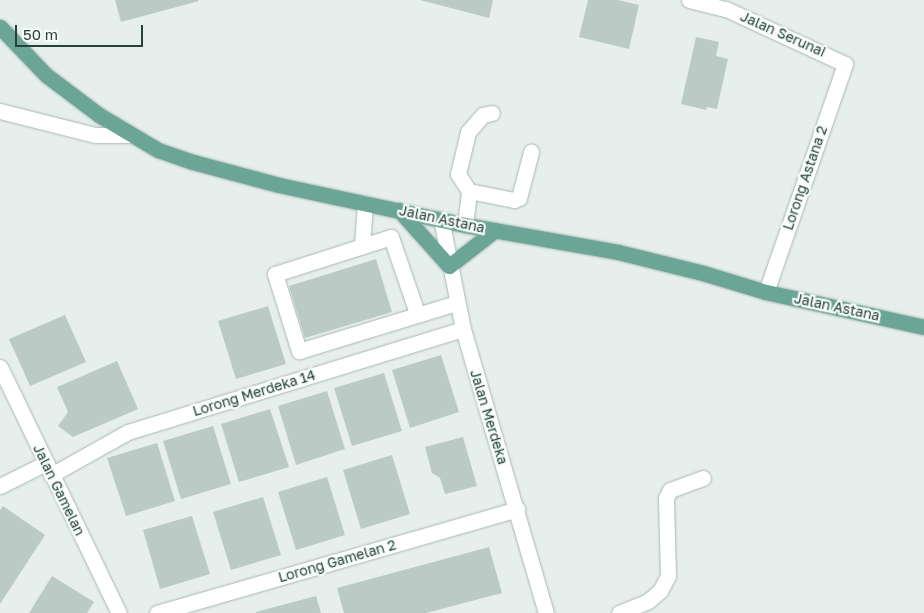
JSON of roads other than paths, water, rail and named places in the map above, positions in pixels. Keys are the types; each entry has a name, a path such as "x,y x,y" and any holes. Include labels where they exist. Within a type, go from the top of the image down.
{"main road":[{"name":"Jalan Astana","path":"0,27 46,75 129,135 158,150 230,172 465,225 618,252 703,272 766,292 924,327"},
{"path":"399,210 449,266 495,230"}],"street":[{"name":"Jalan Serunai","path":"689,0 726,9 846,64"},
{"name":"Lorong Astana 2","path":"766,292 846,64"},
{"path":"0,111 94,135 129,135"},
{"path":"465,225 469,191 458,174 468,132 479,118 492,113"},
{"path":"469,191 514,200 519,198 531,152"},
{"path":"362,245 365,203"},
{"name":"Jalan Merdeka","path":"441,219 456,303 546,613"},
{"path":"417,313 391,237 275,274 299,351 417,313 456,303"},
{"name":"Lorong Merdeka 14","path":"0,486 49,469 128,432 463,329"},
{"name":"Jalan Gamelan","path":"0,367 119,613"},
{"path":"619,613 648,601 660,591 668,576 666,498 670,490 703,478"},
{"name":"Lorong Gamelan 2","path":"158,613 517,509"}]}
